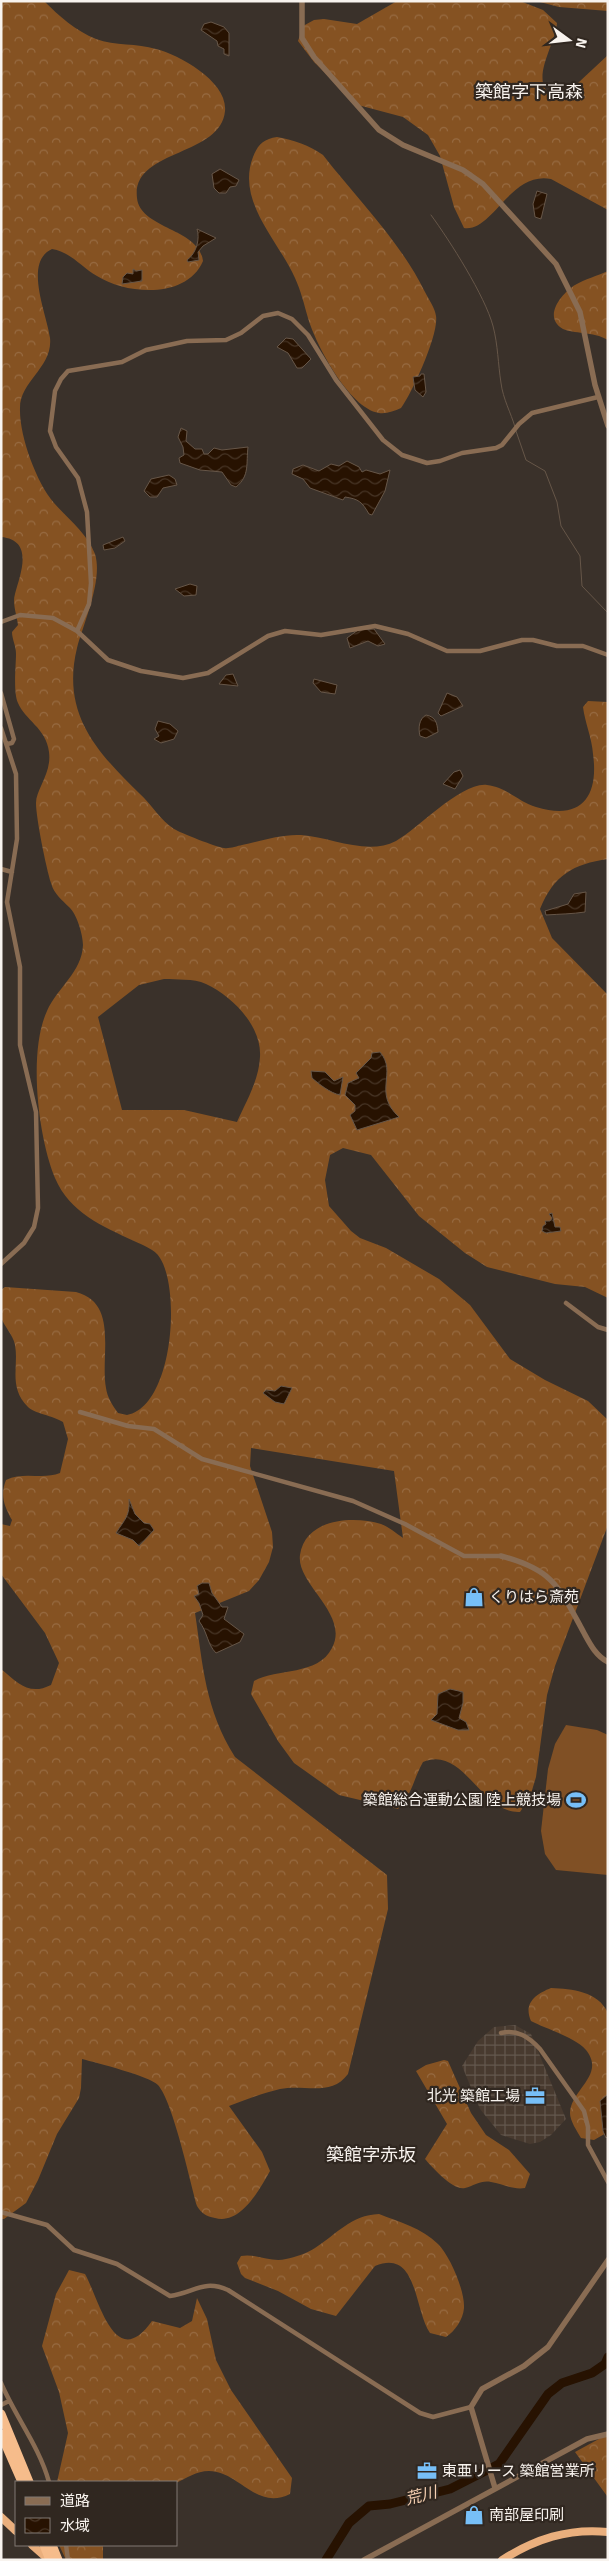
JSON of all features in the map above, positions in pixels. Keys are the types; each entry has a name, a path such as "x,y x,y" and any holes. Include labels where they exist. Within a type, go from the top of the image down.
{"highway":[{"path":"1,2414 29,2481"},
{"path":"1,2434 22,2481"},
{"path":"1,2517 15,2530"},
{"path":"502,2560 538,2540 554,2535 586,2531 608,2532"},
{"path":"33,2546 49,2560"},
{"path":"44,2546 49,2560"},
{"path":"52,2546 58,2560"}],"street":[{"path":"302,1 302,38 314,57 379,130 403,145 463,170 483,184 556,264 580,312 598,396 608,426"},
{"path":"77,631 89,604 91,583 87,512 78,478 53,441 50,432 55,391 61,379 68,371 122,362 146,350 187,341 226,340 241,333 263,316 278,313 292,319 308,335 327,368 383,440 402,455 427,463 440,461 462,453 499,447 512,431 532,413 598,396"},
{"path":"1,622 11,616 35,614 53,618 77,631 108,660 141,671 184,678 208,672 268,636 285,631 321,635 374,626 408,634 447,651 480,651 522,640 533,640 557,646 583,646 608,655"},
{"path":"1,693 14,739 12,743 7,744"},
{"path":"1,728 16,774 18,801 17,839 7,902 20,967 20,1045 36,1112 38,1208 34,1227 24,1243 1,1264"},
{"path":"1,870 12,872"},
{"path":"566,1303 598,1327 608,1330"},
{"path":"80,1412 128,1426 154,1429 202,1459 353,1500 405,1524 464,1556 501,1556 523,1562 543,1572 560,1588 593,1649 608,1662"},
{"path":"501,2033 518,2032 533,2041 540,2049 584,2112 588,2127 588,2145 608,2182"},
{"path":"1,2212 47,2225 74,2250 117,2264 170,2296 204,2285 214,2285 228,2290 420,2413 433,2417 471,2407 482,2389 524,2366 548,2347 608,2260"},
{"path":"1,2383 5,2404 43,2460 49,2481"},
{"path":"471,2407 495,2488"},
{"path":"364,2560 587,2439 608,2434"},
{"path":"66,2546 68,2560"}],"shaded area":[{"name":"築館総合運動公園 陸上競技場","path":"566,1725 597,1730 608,1735 608,1875 556,1870 545,1854 541,1831 548,1769 555,1744"},
{"name":"北光 築館工場","path":"515,2025 531,2034 566,2119 551,2135 540,2142 530,2144 501,2135 480,2109 462,2066 478,2041 494,2027"}],"green space":[{"path":"1,1 44,1 68,23 96,39 166,52 201,71 219,90 224,100 225,111 220,126 209,137 161,161 148,170 139,182 137,198 141,208 148,216 181,235 199,250 203,261 195,273 184,282 170,287 140,290 124,287 97,276 65,253 52,249 43,256 39,265 39,289 50,338 50,348 42,366 21,398 20,419 30,458 47,494 87,539 95,554 97,576 95,588 77,648 73,671 74,693 79,712 86,730 97,747 169,826 184,834 214,845 228,848 279,837 301,835 373,847 396,841 453,798 477,786 494,786 530,805 552,811 565,811 575,808 584,802 593,782 592,748 583,707 588,701 608,702 608,859 585,864 566,873 552,888 540,909 552,938 608,995 608,1298 585,1287 555,1284 487,1267 465,1253 419,1216 371,1155 343,1148 330,1155 325,1180 329,1206 351,1231 360,1238 386,1248 439,1279 470,1305 510,1359 545,1380 588,1401 608,1420 608,1525 555,1666 547,1695 536,1777 530,1797 520,1812 506,1810 494,1803 461,1771 450,1763 437,1759 423,1762 410,1791 398,1809 339,1795 294,1763 278,1741 251,1694 254,1681 317,1663 326,1657 332,1648 336,1635 334,1623 329,1611 306,1577 301,1566 300,1555 304,1543 311,1534 320,1527 332,1523 344,1520 357,1520 381,1524 403,1538 394,1471 251,1448 250,1466 272,1532 273,1547 269,1562 259,1580 249,1591 195,1613 203,1669 211,1704 217,1722 235,1757 387,1875 388,1909 348,2074 341,2081 326,2088 280,2089 229,2106 262,2152 270,2171 248,2204 233,2216 224,2219 207,2215 197,2206 175,2124 164,2094 158,2085 153,2081 134,2074 82,2059 79,2098 57,2134 38,2180 26,2203 4,2219 1,2219 1,1669 18,1683 36,1689 51,1685 59,1663 45,1633 1,1574 1,1524 10,1526 12,1520 5,1505 3,1491 6,1480 13,1477 47,1476 60,1473 68,1439 63,1422 28,1407 18,1392 15,1376 15,1345 1,1317 1,1290 5,1287 76,1292 89,1298 98,1307 103,1319 105,1332 105,1375 108,1395 118,1413 127,1415 142,1407 155,1391 163,1370 169,1345 171,1320 170,1295 166,1274 158,1255 148,1248 99,1224 69,1200 55,1178 44,1140 37,1094 38,1049 41,1028 51,1003 74,972 82,955 83,941 75,914 52,887 42,843 36,803 38,792 48,767 49,752 40,730 21,709 16,698 16,651 12,632 18,625 14,598 23,560 22,551 18,544 1,537","holes":["164,979 196,981 216,989 235,1004 251,1023 259,1045 259,1066 252,1091 237,1122 184,1110 122,1110 98,1017 139,985"]},
{"path":"397,1 520,1 543,10 557,23 544,64 543,74 543,84 547,92 556,98 564,96 608,55 608,210 551,179 537,179 524,184 513,192 484,221 474,227 464,228 454,207 440,156 428,135 403,117 358,105 314,62 298,41 303,26 314,20 324,19 357,24"},
{"path":"536,1 608,1 608,11 559,7"},
{"path":"277,137 301,143 323,155 391,238 415,273 433,307 436,325 429,349 412,390 401,408 388,413 379,413 368,409 345,388 318,344 295,278 254,205 249,173 253,157 259,145 268,139"},
{"path":"608,271 608,340 596,335 567,331 557,324 554,312 560,299 579,283"},
{"path":"551,1988 567,1989 591,1996 604,2006 608,2013 608,2132 594,2140 581,2138 570,2116 572,2104 590,2075 591,2059 581,2045 568,2037 531,2021 529,2015 532,2000 540,1993"},
{"path":"444,2060 448,2061 471,2113 486,2135 509,2150 530,2174 525,2188 512,2188 495,2183 481,2182 460,2188 443,2178 425,2159 447,2124 416,2071 426,2065"},
{"path":"379,2214 425,2234 443,2249 456,2274 464,2301 462,2317 458,2325 446,2337 430,2333 413,2284 407,2273 399,2266 389,2263 375,2266 336,2316 311,2309 278,2291 245,2278 241,2274 237,2263 241,2256 247,2255 280,2260 297,2256 312,2250 352,2222 369,2215"},
{"path":"69,2270 85,2274 110,2327 118,2336 128,2339 139,2335 152,2321 180,2328 192,2321 197,2298 207,2319 216,2360 231,2390 292,2478 290,2494 278,2498 267,2498 248,2489 230,2477 209,2471 196,2473 178,2482 57,2481 68,2433 59,2392 42,2346 56,2294"},
{"path":"608,2434 608,2496 607,2496 575,2452"},
{"path":"59,2546 103,2546 103,2560 66,2560"}],"water":[{"path":"211,22 224,27 229,33 229,56 224,54 224,49 218,46 217,41 201,30 204,24"},
{"path":"220,169 239,180 236,186 230,187 226,193 219,193 214,188 212,174"},
{"path":"537,191 547,194 541,219 535,217 533,204"},
{"path":"197,229 216,238 203,246 198,252 199,260 188,262 187,260 197,245"},
{"path":"133,269 136,271 142,270 142,281 122,284 123,277 127,273 133,274"},
{"path":"286,338 293,339 311,359 302,368 297,368 288,353 277,347"},
{"path":"424,374 426,392 423,397 415,390 413,377 420,376"},
{"path":"181,428 187,431 186,441 195,449 202,449 204,454 208,454 214,448 222,450 248,447 247,469 244,478 236,487 231,485 222,472 200,470 180,463 179,458 184,455 183,447 178,437"},
{"path":"347,461 359,467 362,472 366,470 380,474 390,470 385,491 372,515 357,500 345,497 343,500 310,488 303,479 292,474 293,469 303,465 319,471 331,464 339,466"},
{"path":"169,475 175,479 177,485 163,488 157,497 150,497 144,491 151,479"},
{"path":"123,537 125,541 115,548 104,550 103,545"},
{"path":"190,584 197,586 196,595 184,596 175,589"},
{"path":"374,629 385,644 378,646 368,641 350,648 347,638 358,630"},
{"path":"233,674 238,686 219,684 226,675"},
{"path":"314,679 337,685 335,694 321,692 313,683"},
{"path":"447,693 457,697 463,706 441,716 438,713"},
{"path":"426,715 432,717 435,721 438,732 426,738 420,736 419,730 420,721"},
{"path":"158,721 170,724 178,731 174,739 161,743 154,739 159,736 155,729"},
{"path":"460,770 463,776 455,789 443,784 454,772"},
{"path":"586,892 585,912 546,915 545,911 568,904 574,894"},
{"path":"380,1052 387,1068 387,1099 391,1108 399,1117 357,1130 350,1115 355,1111 355,1105 345,1095 348,1083 359,1078 356,1073 371,1058 372,1053"},
{"path":"311,1071 325,1072 334,1081 343,1077 340,1095 312,1078"},
{"path":"552,1213 555,1227 560,1227 561,1231 546,1233 542,1231 543,1226 546,1224 545,1221 550,1221 552,1218 549,1214"},
{"path":"281,1386 292,1388 284,1404 275,1402 263,1393 266,1390 275,1391"},
{"path":"129,1499 135,1514 144,1523 150,1524 154,1530 139,1546 133,1540 116,1533 128,1514"},
{"path":"202,1583 209,1583 212,1593 222,1607 228,1607 224,1619 244,1634 240,1642 216,1653 199,1621 203,1615 199,1603 194,1596 199,1594 197,1586"},
{"path":"450,1689 463,1692 463,1703 459,1718 466,1722 469,1730 458,1730 431,1720 437,1714 438,1694"},
{"path":"608,2094 608,2136 606,2138 603,2131 600,2101"}],"waterway":[{"path":"431,215 466,269 489,314 496,340 502,389 515,427"},
{"path":"516,431 526,460 545,471 557,502 561,526 580,556 582,586 608,613"},
{"name":"荒川","path":"326,2560 349,2523 369,2506 390,2504 450,2489 499,2464 548,2394 562,2383 592,2373 605,2364 608,2357"}],"place":[{"name":"くりはら斎苑","path":"474,1597"},
{"name":"築館総合運動公園 陸上競技場","path":"576,1800"},
{"name":"北光 築館工場","path":"535,2096"},
{"name":"東亜リース 築館営業所","path":"427,2471"},
{"name":"南部屋印刷","path":"474,2515"}],"district":[{"name":"築館字下高森","path":"529,92"},
{"name":"築館字赤坂","path":"371,2155"}]}
